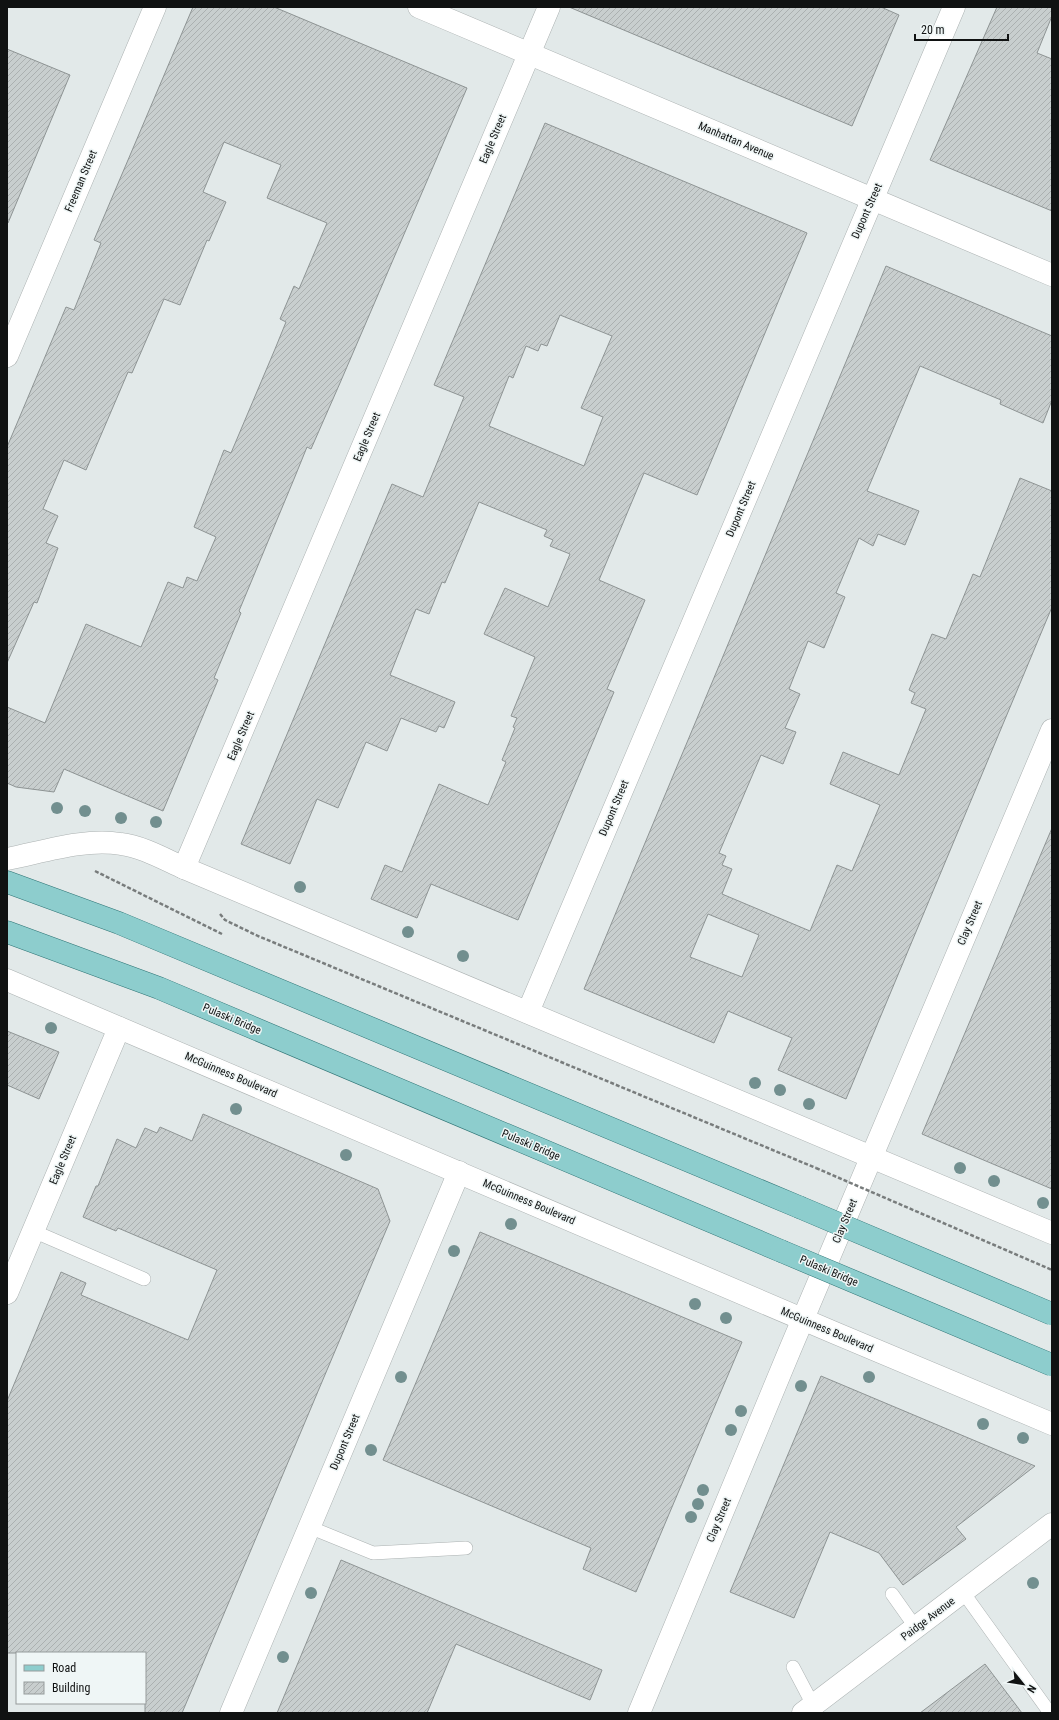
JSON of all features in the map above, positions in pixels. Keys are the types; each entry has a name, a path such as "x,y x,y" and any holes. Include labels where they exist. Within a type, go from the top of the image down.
{"main road":[{"path":"7,882 119,923 1052,1314"},
{"name":"Pulaski Bridge","path":"7,932 159,988 1052,1365"}],"street":[{"name":"Freeman Street","path":"7,356 155,7"},
{"name":"Manhattan Avenue","path":"419,7 1052,275"},
{"name":"Eagle Street","path":"184,868 549,7"},
{"name":"Dupont Street","path":"528,1012 954,7"},
{"name":"Clay Street","path":"639,1713 1052,730"},
{"path":"7,859 75,845 106,842 123,844 184,868 528,1012 1052,1233"},
{"name":"McGuinness Boulevard","path":"7,980 803,1320 1052,1424"},
{"name":"Eagle Street","path":"7,1293 119,1028"},
{"name":"Dupont Street","path":"231,1713 459,1172"},
{"name":"Paidge Avenue","path":"808,1709 1052,1524"}],"lane":[{"path":"33,1231 144,1279"},
{"path":"309,1528 374,1553 466,1548"},
{"path":"963,1592 1050,1713"},
{"path":"892,1594 916,1628"},
{"path":"793,1668 808,1709"}],"path":[{"path":"217,911 225,920 258,936 816,1168 1052,1270"}],"building":[{"path":"193,7 274,7 467,88 311,449 307,447 239,611 241,613 214,678 218,680 163,811 64,769 54,792 16,787 7,783 7,707 45,723 86,624 141,647 168,582 183,588 187,577 197,581 216,537 194,527 224,450 231,453 275,349 286,322 280,319 294,286 299,289 327,223 267,198 281,165 224,142 203,192 226,202 209,241 207,240 180,305 164,299 132,373 128,372 86,470 64,460 43,509 58,516 46,543 58,548 37,603 34,602 7,663 7,447 66,307 74,310 101,243 94,240"},
{"path":"569,7 881,7 899,15 852,126"},
{"path":"997,7 1052,7 1052,16 1037,53 1052,59 1052,211 930,160"},
{"path":"7,49 70,75 8,223 7,223"},
{"path":"545,123 807,233 697,495 644,473 599,580 645,600 607,689 614,692 518,920 431,884 417,918 371,899 385,865 402,872 439,784 488,805 506,762 502,760 515,728 513,727 517,718 511,716 535,657 484,634 505,588 548,607 570,554 550,546 553,540 544,536 547,530 479,502 445,583 442,582 429,614 416,609 390,675 455,702 444,728 439,726 436,732 401,718 387,751 366,742 338,808 317,799 290,864 241,844 392,484 423,497 464,397 434,385","holes":["560,315 612,336 581,408 603,417 584,466 489,426 509,376 513,378 526,346 538,351 541,344 547,346"]},
{"path":"886,266 1052,336 1052,400 1043,423 1000,404 1001,400 920,366 867,491 919,511 905,545 878,534 873,546 859,538 836,593 845,597 824,648 808,641 789,689 800,694 785,728 796,732 783,764 761,755 719,853 726,856 722,865 732,869 722,894 810,931 837,865 852,871 880,805 830,784 843,752 899,775 926,709 911,703 915,693 909,690 932,634 946,639 973,574 980,577 1020,478 1052,491 1052,607 846,1099 778,1070 792,1038 728,1011 714,1043 584,989","holes":["708,914 759,935 742,977 690,957"]},
{"path":"1052,828 1052,1189 922,1134"},
{"path":"7,1031 59,1052 39,1099 7,1085"},
{"path":"203,1114 378,1189 390,1221 182,1713 145,1713 146,1652 7,1653 7,1401 61,1272 86,1283 81,1295 188,1340 217,1270 118,1228 116,1231 83,1217 96,1186 98,1186 117,1139 136,1148 145,1128 157,1133 160,1127 192,1141"},
{"path":"480,1232 742,1342 636,1592 583,1569 591,1548 383,1460"},
{"path":"821,1376 1035,1466 956,1527 966,1539 903,1585 879,1553 830,1532 794,1618 730,1592"},
{"path":"341,1560 602,1670 590,1700 456,1644 427,1713 277,1713"},
{"path":"985,1664 1022,1713 920,1713"}]}
